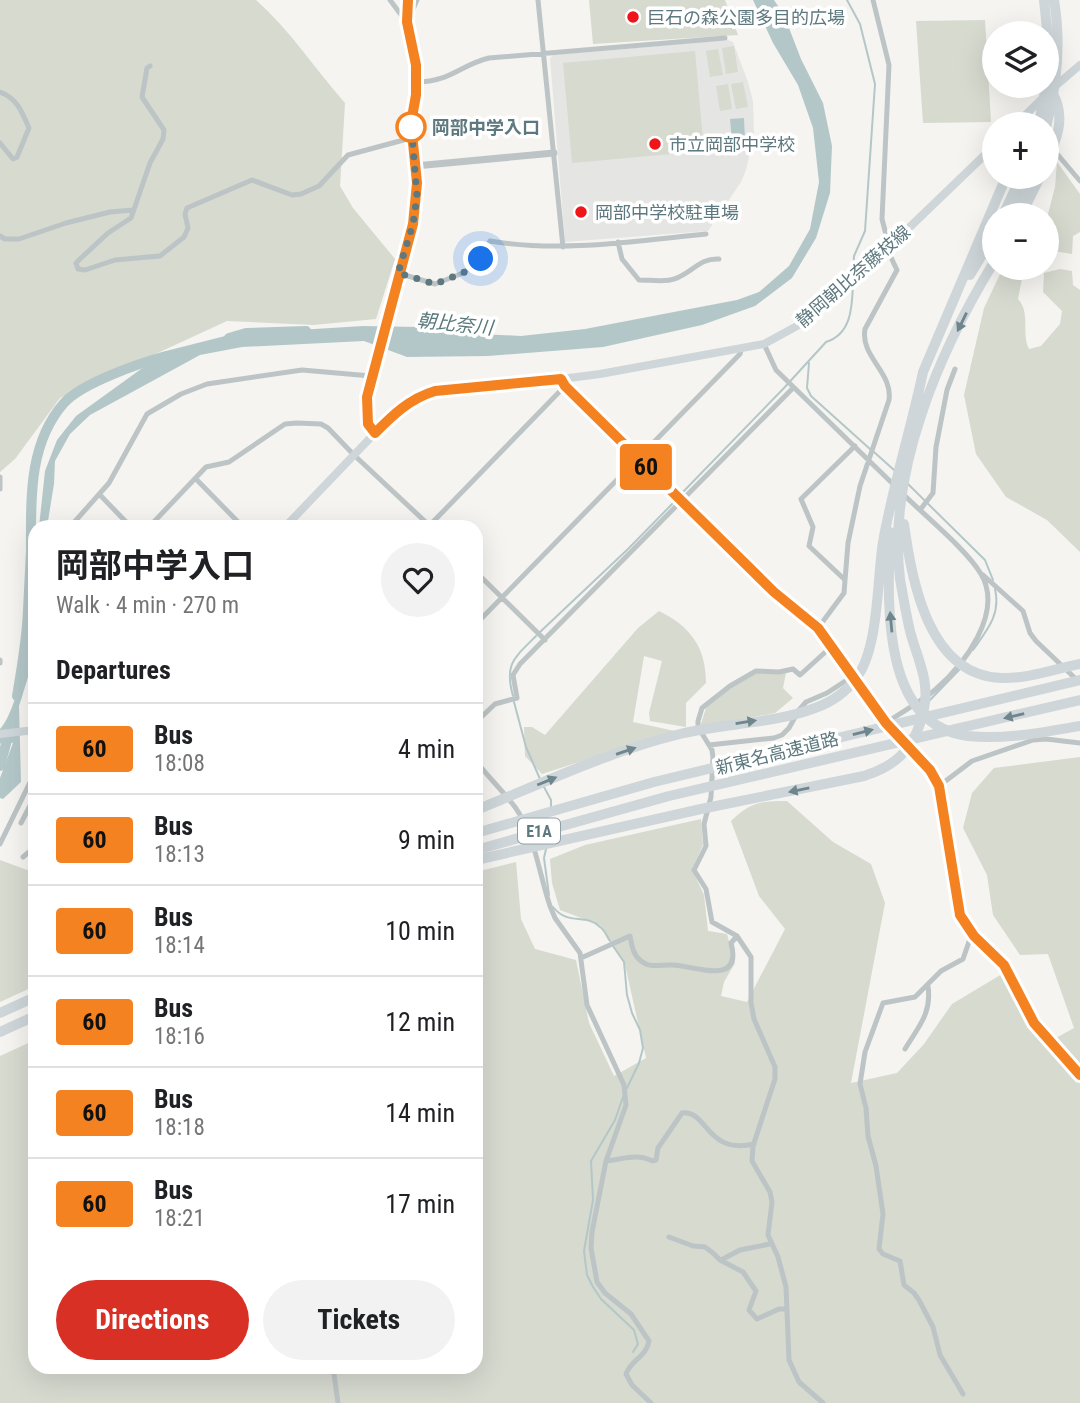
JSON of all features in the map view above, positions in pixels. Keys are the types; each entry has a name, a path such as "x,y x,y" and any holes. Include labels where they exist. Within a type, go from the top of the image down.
{"highway":[{"path":"1044,0 1047,21"},
{"path":"1054,0 1054,21"},
{"path":"1001,189 960,289 927,358 896,505 888,593 895,660 905,688 922,711 937,724 966,736 1017,735 1080,726"},
{"path":"960,289 982,257"},
{"path":"902,470 925,404 982,280"},
{"path":"980,284 983,280"},
{"path":"896,505 913,577 935,633 956,662 972,672 986,676 1014,678 1080,664"},
{"path":"483,858 701,809 864,776 899,759 913,741 925,705 922,665 911,634 899,560 896,505"},
{"path":"483,807 573,771 679,734 791,715 818,707 845,691 858,676 869,649 883,543 896,505"},
{"name":"新東名高速道路","path":"483,831 654,782 1080,681"},
{"name":"新東名高速道路","path":"483,848 669,796 1080,700"},
{"path":"0,1013 28,1000"},
{"path":"0,1032 28,1019"}],"main road":[{"path":"375,433 368,424 366,408 372,372 415,212 415,166 411,138 416,65 407,22 408,0"},
{"path":"1059,79 1080,65"},
{"path":"1026,112 1038,98"},
{"name":"静岡朝比奈藤枝線","path":"563,383 764,344 806,321 982,157"},
{"path":"292,520 401,407 422,395 435,391 563,383 774,592 818,628 886,723 930,770 939,786 960,915 972,933 1004,965 1034,1023 1080,1075"},
{"path":"0,734 28,731"}],"street":[{"path":"390,0 407,22 417,0"},
{"path":"538,0 563,247"},
{"path":"818,628 842,596 853,516 867,459 890,393 884,376 870,356 863,336 897,270 888,247 882,219 889,65 873,0"},
{"path":"416,82 441,80 476,61 489,58 724,38"},
{"path":"150,66 147,68 142,97 164,130 163,139 150,163 131,218 108,233 80,259 76,263 78,269 85,270 115,260 160,256 184,237 188,228 185,214 187,208 233,187 252,180 264,182 292,195 301,194 319,186 348,155 411,138"},
{"path":"0,92 9,95 19,105 29,128 18,157 13,159 0,143"},
{"path":"415,166 554,153"},
{"path":"1059,156 1080,181"},
{"path":"0,236 5,239 19,239 66,223 110,212 133,210"},
{"path":"398,273 435,284 463,273 480,261 490,241 508,245 563,247 706,234"},
{"path":"618,242 622,259 639,280 675,278 699,262 710,258 719,259"},
{"path":"764,344 769,357 793,388 1023,611 1030,633 1036,641 1080,681"},
{"path":"483,617 740,354 741,347"},
{"path":"920,510 933,493 936,447 947,390 956,369"},
{"path":"77,520 115,474 147,414 181,394 207,384 302,370 372,372"},
{"path":"436,520 563,383"},
{"path":"483,715 495,704 517,698 513,683 515,670 793,388"},
{"path":"156,520 206,467 229,462 285,424 321,424 424,520"},
{"path":"844,579 809,546 813,527 801,499 855,446"},
{"path":"0,477 0,489"},
{"path":"196,479 236,520"},
{"path":"100,495 124,520"},
{"path":"886,723 944,682 974,642 984,625 989,606 987,588 981,573"},
{"path":"483,579 545,640"},
{"path":"823,1403 808,1391 793,1373 789,1360 788,1309 782,1271 768,1235 772,1202 770,1192 752,1161 754,1144 775,1079 775,1067 754,1019 751,1003 751,957 737,936 712,922 706,890 694,870 706,846 704,824 711,797 713,758 702,737 698,721 702,708 730,686 756,671 779,672 793,669 800,675 832,646"},
{"path":"709,746 782,735 806,702 827,693 853,676"},
{"path":"939,786 972,761 1033,740 1080,743"},
{"path":"483,770 515,808 526,828 555,918 580,953 587,1005 619,1073 626,1105 606,1161 592,1231 593,1262 597,1282 632,1314 649,1341 643,1356 629,1366 626,1374 632,1385 651,1403"},
{"path":"0,844 28,786"},
{"path":"21,823 28,810"},
{"path":"23,857 28,853"},
{"path":"963,1394 940,1355 933,1327 919,1300 904,1285 900,1261 883,1254 879,1249 883,1214 860,1084 865,1052 883,1003 915,998 941,971 963,960 972,933"},
{"path":"581,958 631,936 635,955 648,965 673,965 718,972 732,964 732,943 737,936"},
{"path":"905,1049 926,1017 929,1006 928,986"},
{"path":"606,1161 632,1156 656,1160 658,1148 675,1119 687,1112 695,1116 719,1141 739,1147 754,1144"},
{"path":"669,1237 693,1246 705,1247 720,1260 743,1272 755,1291 749,1310 753,1317 757,1319 779,1309 788,1309"},
{"path":"720,1260 740,1250 771,1244"},
{"path":"334,1374 338,1403"}],"shaded area":[{"path":"0,0 256,0 291,37 345,103 340,186 353,208 395,259 376,319 314,325 227,321 60,398 15,459 0,472"},
{"path":"589,0 725,0 738,35 593,44"},
{"path":"753,0 774,0 784,15 801,59 823,103 832,146 830,193 816,238 792,278 755,306 702,325 603,347 488,356 407,357 364,341 242,347 200,355 90,415 70,434 55,461 48,520 40,520 45,471 57,440 76,416 166,351 233,334 363,326 418,327 460,333 521,336 585,329 737,300 759,292 789,266 810,229 819,182 813,128 798,85 773,43"},
{"path":"985,20 982,21 982,98 990,98 990,112 982,112 982,122 923,123 916,21"},
{"name":"市立岡部中学校","path":"728,40 733,42 748,82 753,101 754,135 741,182 708,231 565,242 550,58 553,55"},
{"path":"734,46 738,72 726,74 722,48"},
{"path":"718,49 723,75 710,77 706,51"},
{"path":"695,51 704,151 572,163 563,63"},
{"path":"743,82 748,107 736,109 731,84"},
{"path":"728,84 732,109 720,111 716,86"},
{"path":"744,118 745,140 732,141 730,119"},
{"path":"1059,165 1080,194 1080,232 1073,236 1072,254 1059,252 1059,203 1051,203 1054,189 1059,189"},
{"path":"1059,269 1072,271 1073,285 1080,290 1080,552 1047,520 1006,497 976,454 964,395 984,308 997,280 1022,280 1018,299 1024,310 1029,349 1041,346 1060,324 1062,311 1043,292 1044,280 1059,280"},
{"path":"659,611 687,631 694,639 703,659 706,683 686,703 686,727 650,721 649,713 662,661 644,656 633,722 675,731 542,774 525,756 524,727 532,727 545,735 638,628"},
{"path":"28,650 28,677 19,706 21,782 3,799 0,798 0,778 13,743 3,741 0,744 0,729 12,708"},
{"path":"761,671 786,673 783,688 793,698 775,713 700,727 706,708 733,686"},
{"path":"1080,757 1080,1403 0,1403 0,1056 28,1043 28,1374 483,1374 483,870 516,862 521,919 535,949 576,960 589,1023 614,1076 646,1058 625,965 600,925 560,910 552,883 550,859 585,845 701,819 703,845 692,869 704,895 708,931 727,934 735,963 724,982 721,996 747,1002 785,929 759,896 731,821 756,804 787,801 833,842 871,864 885,903 851,1083 897,1073 924,1044 952,1004 1007,971 1054,1039 1074,1028 1048,954 1020,955 993,915 987,875 963,828 972,793 994,768"},
{"path":"0,860 28,869 28,989 0,1002"}],"waterway":[{"path":"847,0 860,24 875,84 865,231 854,256 853,275"},
{"path":"680,495 826,342 841,333 849,318 853,284"},
{"name":"朝比奈川","path":"229,338 246,333 306,331"},
{"name":"朝比奈川","path":"31,520 38,454 52,419 64,403 84,388 112,375 166,356"},
{"path":"809,363 807,388 811,396 870,449"},
{"path":"874,452 894,470"},
{"path":"908,484 985,560 993,580"},
{"path":"540,632 677,499"},
{"path":"973,650 988,629 994,614 995,589"},
{"name":"朝比奈川","path":"17,696 28,604"},
{"path":"513,696 510,676 513,662 536,636"},
{"path":"930,700 960,669"},
{"path":"514,702 526,747 540,779"},
{"name":"朝比奈川","path":"0,766 10,729"},
{"path":"544,787 551,800 551,808"},
{"path":"546,849 544,858 549,895"},
{"path":"553,907 565,916 595,923 610,941"},
{"path":"613,946 624,962 627,995 640,1030 643,1048 627,1088"},
{"path":"623,1097 615,1120 591,1161 593,1200 584,1251 587,1275 593,1287 601,1299 634,1330 638,1344 633,1352"}],"bus line":[{"name":"60","path":"408,0 407,22 416,65 411,138 417,196 413,224 373,369 366,408 368,424 375,433 401,407 435,391 561,379 620,441 774,592 818,628 886,723 936,778 960,915 974,936 1004,965 1034,1023 1080,1075"}],"place":[{"name":"巨石の森公園多目的広場","path":"633,17"},
{"name":"岡部中学入口","path":"411,127"},
{"name":"市立岡部中学校","path":"655,144"},
{"name":"岡部中学校駐車場","path":"581,212"}],"route":[{"path":"411,127 411,123 417,196 413,224 398,273 435,284 463,273 481,259"}]}
